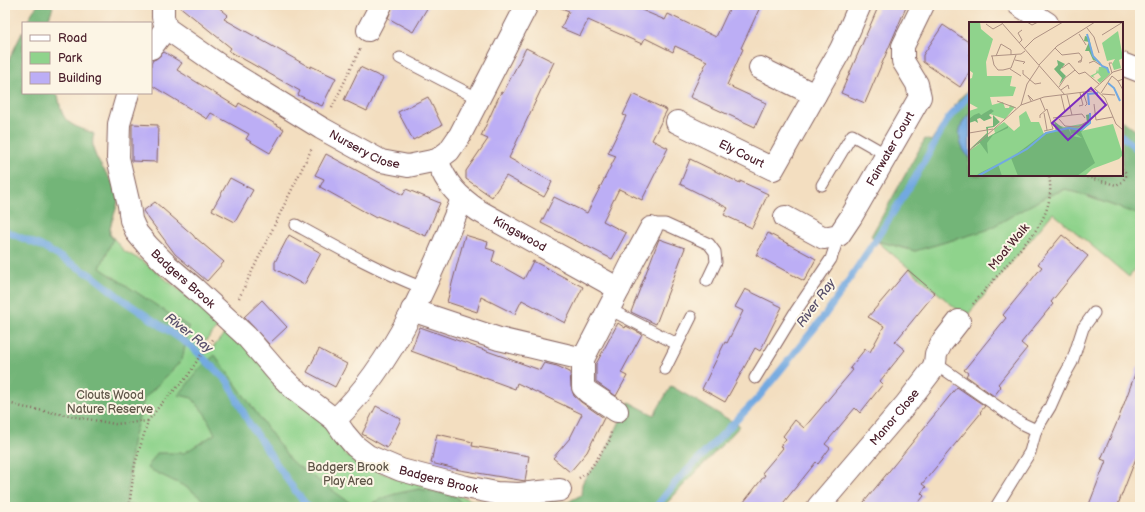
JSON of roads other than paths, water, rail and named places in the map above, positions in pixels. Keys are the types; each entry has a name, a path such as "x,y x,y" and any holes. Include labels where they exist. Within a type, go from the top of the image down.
{"street":[{"path":"152,47 166,28 163,17 163,5"},
{"path":"368,30 381,5"},
{"path":"437,160 449,150 460,135 527,5"},
{"name":"Ely Court","path":"677,122 773,169 841,49 860,5"},
{"name":"Fairwater Court","path":"839,235 920,96 917,84 903,61 903,46 923,5"},
{"path":"1019,5 1045,22"},
{"name":"Nursery Close","path":"166,28 222,67 321,128 381,161 408,166 437,160"},
{"path":"1123,64 1140,71"},
{"path":"760,68 815,95"},
{"name":"Badgers Brook","path":"128,94 119,124 118,158 131,220 137,233 168,266 229,319 292,387 335,420 355,446 364,453 383,463 401,470 466,487 519,494 560,490"},
{"name":"Kingswood","path":"437,160 451,188 462,199 479,211 619,289"},
{"path":"335,420 351,404 381,365 423,288 462,199"},
{"path":"785,218 824,238 839,235"},
{"path":"617,410 588,392 583,387 583,359 634,258 651,228"},
{"path":"412,310 499,339 583,359"},
{"name":"Manor Close","path":"818,507 906,404 932,370 935,363 936,354 941,344 959,321"}],"lane":[{"path":"400,58 479,99"},
{"path":"822,184 852,135 886,155"},
{"path":"651,228 658,224 665,224 709,244 716,252 716,262 707,281"},
{"path":"296,225 371,266 396,278 423,288"},
{"path":"756,378 794,314 831,259 839,235"},
{"path":"609,310 677,344"},
{"path":"996,507 1030,452 1036,430 1050,407 1072,362 1083,328 1094,313"},
{"path":"665,369 691,317"},
{"path":"935,363 1021,423 1036,430"}],"water":[{"path":"969,115 969,157 962,148 960,142 960,130 965,119"}],"waterway":[{"name":"River Ray","path":"656,507 675,483 758,398 822,319 915,178 948,119 969,95"},
{"name":"River Ray","path":"1123,137 1140,152"},
{"name":"River Ray","path":"5,231 41,246 94,277 123,300 191,346 228,382 249,423 293,488 308,507"}],"park label":[{"name":"Clouts Wood Nature Reserve","path":"110,402"},
{"name":"Badgers Brook Play Area","path":"348,474"}]}
